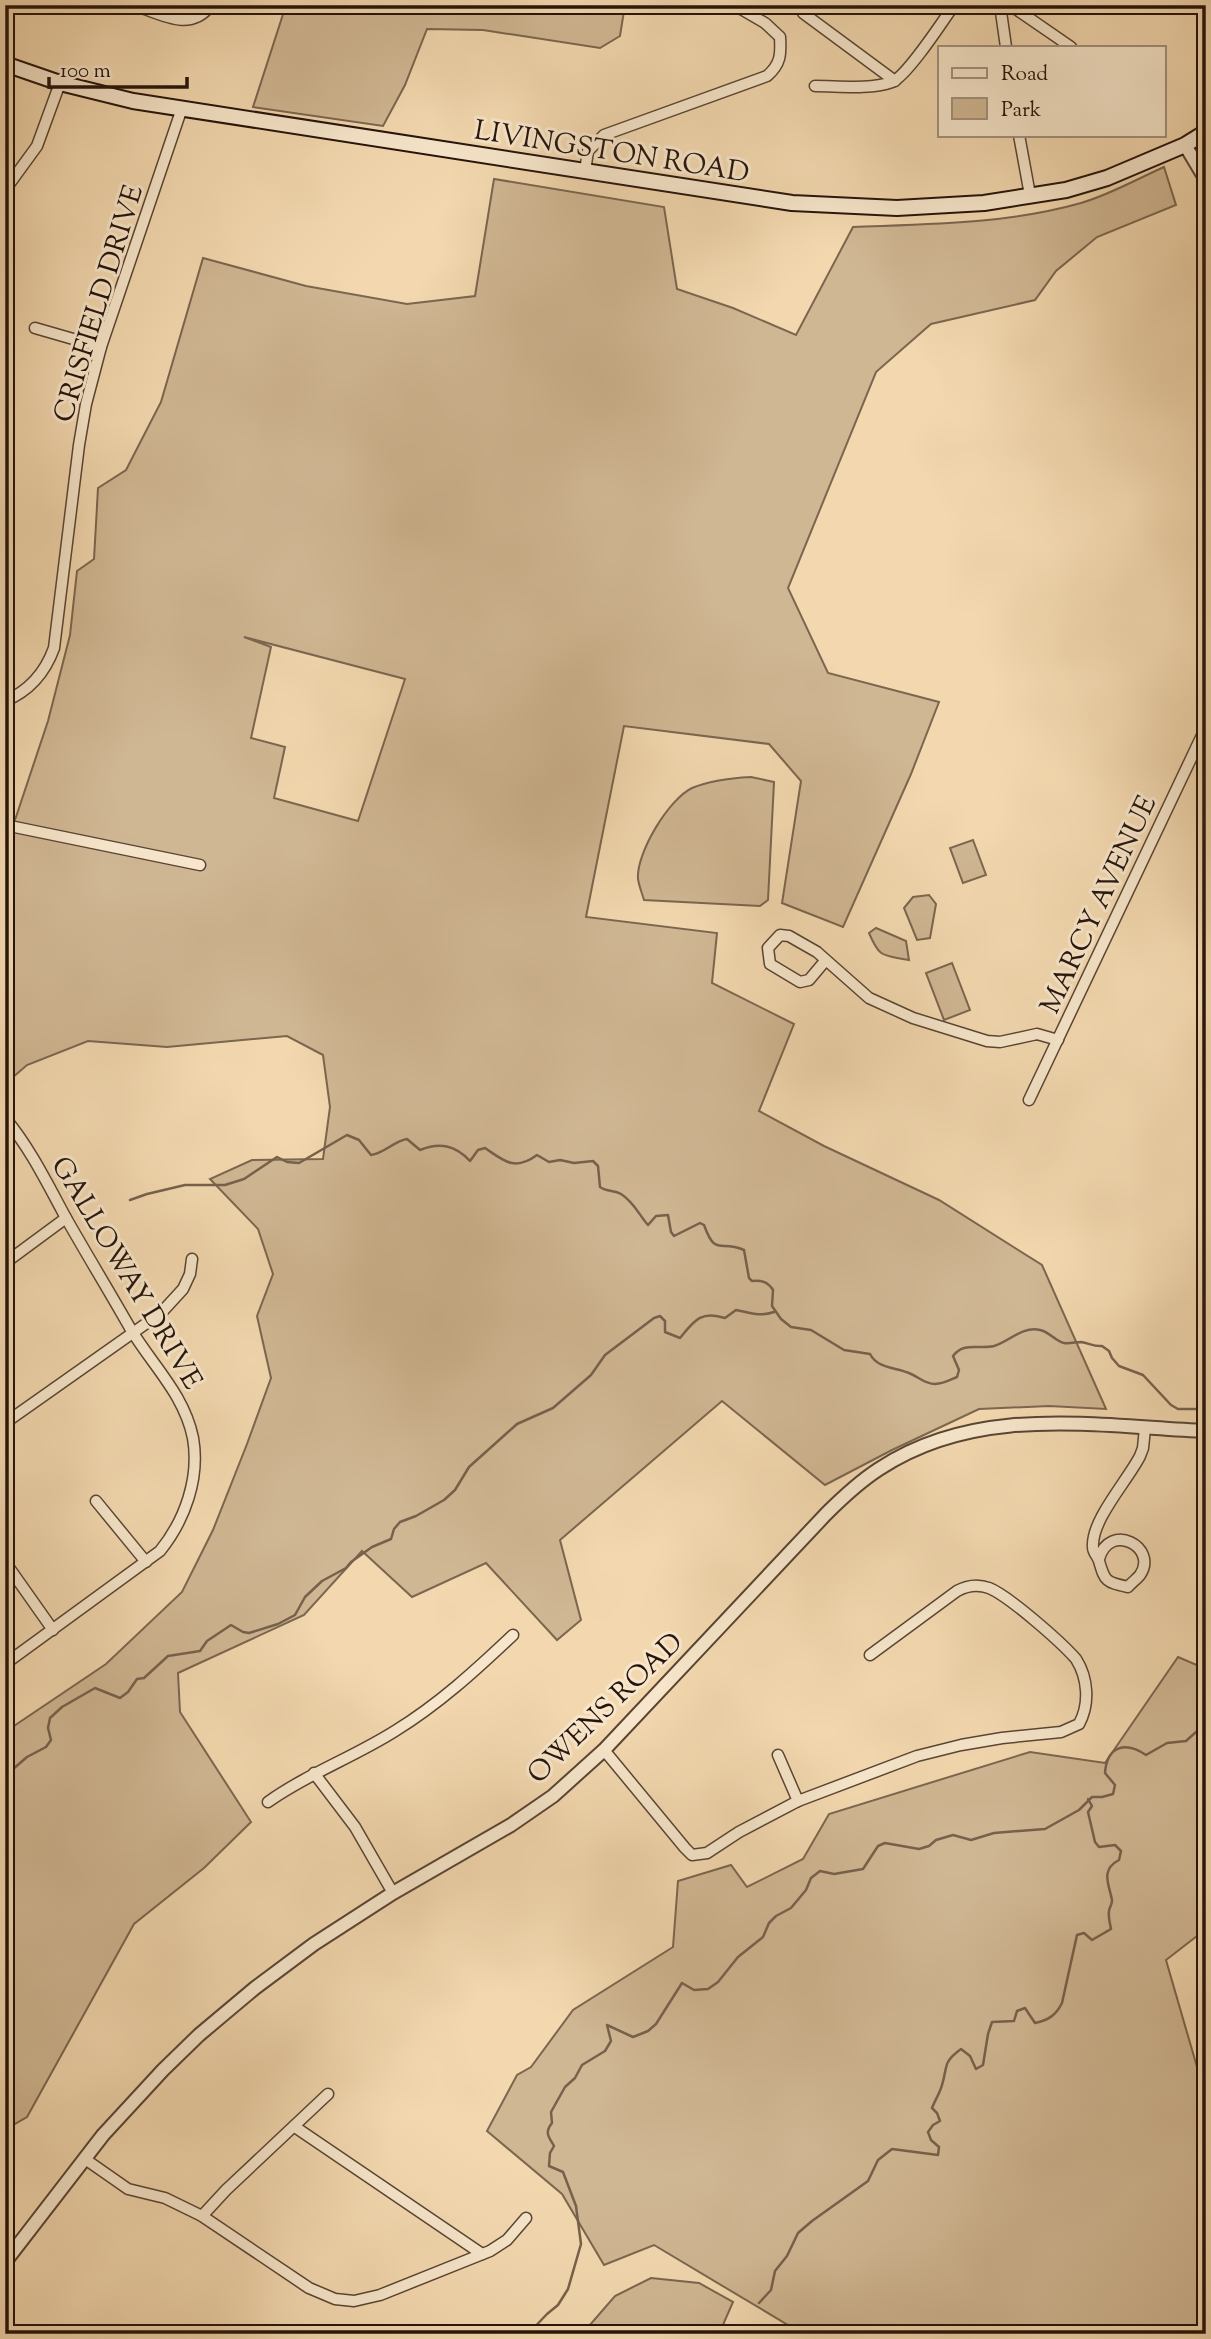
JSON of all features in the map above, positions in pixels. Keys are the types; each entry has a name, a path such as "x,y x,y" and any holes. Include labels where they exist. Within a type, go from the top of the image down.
{"main road":[{"name":"LIVINGSTON ROAD","path":"5,64 60,83 133,101 824,206 946,207 984,204 1066,190 1107,178 1185,145 1206,132"}],"street":[{"path":"134,5 184,21 199,17 211,5"},
{"path":"585,171 588,152 604,135 767,76 775,68 781,57 780,37 765,23 734,5"},
{"path":"815,86 872,86 895,81 908,68 954,5"},
{"path":"1000,5 1006,46"},
{"path":"1010,5 1070,46"},
{"path":"803,13 895,81"},
{"path":"5,190 37,146 60,83"},
{"name":"CRISFIELD DRIVE","path":"5,701 21,693 36,680 54,648 86,404 101,347 182,108"},
{"path":"1019,136 1030,195"},
{"path":"1185,145 1206,180"},
{"path":"34,328 101,347"},
{"name":"MARCY AVENUE","path":"1029,1100 1206,727"},
{"path":"5,825 200,865"},
{"path":"824,961 809,980 800,982 771,964 768,948 781,934 789,936 817,952 824,961 869,998 913,1018 986,1041 1000,1042 1037,1034 1058,1040"},
{"name":"GALLOWAY DRIVE","path":"5,1118 39,1167 134,1334 180,1399 190,1424 194,1456 192,1486 174,1533 160,1551 5,1664"},
{"path":"5,1263 66,1218"},
{"path":"5,1423 161,1314 175,1300 187,1281 192,1259"},
{"name":"OWENS ROAD","path":"5,2262 127,2108 199,2035 286,1965 393,1893 511,1825 553,1796 604,1750 826,1514 880,1468 930,1442 952,1434 1004,1424 1061,1422 1206,1431"},
{"path":"1099,1559 1102,1550 1109,1544 1122,1540 1131,1542 1139,1548 1143,1556 1141,1574 1128,1587 1108,1580 1101,1573 1099,1559 1093,1549 1094,1534 1103,1516 1140,1456 1145,1428"},
{"path":"96,1501 146,1562"},
{"path":"5,1562 52,1630"},
{"path":"604,1750 685,1848 692,1855 702,1855 798,1801 916,1756 1002,1738 1061,1732 1079,1724 1086,1705 1082,1671 1076,1659 1012,1604 990,1589 972,1586 957,1591 870,1655"},
{"path":"268,1802 290,1786 395,1731 426,1710 513,1635"},
{"path":"778,1755 798,1801"},
{"path":"314,1773 355,1827 393,1893"},
{"path":"202,2216 328,2094"},
{"path":"295,2127 482,2254"},
{"path":"85,2159 128,2189 165,2198 202,2216 309,2288 335,2299 354,2301 380,2295 482,2254 507,2240 526,2218"}],"green space":[{"path":"286,5 625,5 620,36 600,48 483,30 427,29 405,85 383,126 253,107"},
{"path":"1164,167 1176,205 1097,237 1056,271 1035,300 931,324 876,372 788,588 828,673 939,702 911,774 843,927 782,903 801,781 769,744 624,726 586,917 717,933 712,983 794,1024 759,1111 824,1146 939,1200 1042,1265 1106,1409 1049,1406 979,1409 825,1485 722,1401 560,1540 581,1620 557,1640 486,1563 412,1597 362,1551 304,1615 178,1673 180,1712 251,1822 204,1868 134,1924 27,2117 6,2129 5,1732 106,1664 182,1592 213,1530 271,1378 257,1316 273,1274 258,1229 210,1179 252,1160 323,1159 330,1107 323,1055 287,1036 167,1047 88,1041 27,1065 5,1084 5,843 48,721 70,635 77,571 94,559 98,488 126,470 161,402 203,258 306,286 407,304 475,296 494,179 664,207 677,289 733,308 796,335 853,227 968,222 1053,210 1091,200","holes":["244,637 405,679 358,821 274,798 285,747 251,738 271,647"]},
{"path":"751,777 774,782 768,900 760,906 644,900 638,879 642,855 664,815 674,803 699,785"},
{"path":"973,840 986,875 963,883 950,848"},
{"path":"929,895 936,904 930,938 917,940 904,908 913,897"},
{"path":"876,928 906,941 909,960 880,952 869,933"},
{"path":"952,963 970,1010 944,1020 926,973"},
{"path":"1178,1657 1206,1669 1206,1929 1166,1960 1206,2098 1206,2334 803,2334 654,2245 604,2265 562,2194 487,2131 517,2075 531,2067 573,2010 673,1947 678,1881 731,1865 747,1887 803,1859 829,1814 1030,1752 1105,1763"},
{"path":"651,2278 699,2283 733,2302 719,2334 582,2334 615,2296"}],"waterway":[{"path":"130,1200 185,1185 225,1185 244,1179 277,1157 287,1162 299,1163 347,1135 359,1140 371,1155 407,1139 420,1150 434,1146 453,1148 470,1161 478,1150 485,1148 503,1160 515,1163 522,1163 537,1155 549,1162 593,1161 598,1166 600,1187 626,1197 648,1225 656,1216 668,1215 674,1236 700,1223 716,1245 744,1250 749,1278 771,1287 772,1306 781,1319 791,1327 811,1330 844,1350 870,1354 882,1365 909,1373 928,1383 938,1384 957,1377 959,1370 953,1356 957,1351 967,1347 994,1346 1034,1329 1064,1343 1081,1342 1102,1346 1119,1366 1143,1375 1171,1405 1178,1409 1206,1409"},
{"path":"5,1776 27,1757 46,1747 51,1740 48,1728 50,1718 62,1707 95,1688 120,1698 137,1679 144,1678 168,1656 200,1651 207,1641 231,1625 249,1633 278,1624 295,1615 305,1597 322,1581 346,1568 372,1547 391,1539 400,1522 444,1500 455,1490 469,1467 517,1424 553,1408 591,1375 605,1355 654,1318 660,1316 665,1321 665,1332 680,1338 694,1322 704,1316 725,1318 736,1310 759,1314 774,1312"},
{"path":"528,2334 558,2305 568,2289 581,2244 576,2206 563,2172 549,2166 550,2153 554,2146 548,2132 552,2123 551,2112 582,2065 605,2051 611,2041 607,2025 633,2037 648,2031 656,2024 682,1983 694,1990 708,1989 718,1982 738,1957 763,1937 769,1923 791,1908 806,1890 811,1878 820,1871 834,1874 863,1869 878,1846 885,1843 919,1849 953,1835 971,1840 994,1833 1045,1829 1079,1810 1092,1797 1113,1794 1115,1785 1105,1773 1106,1764 1113,1752 1124,1747 1146,1755 1167,1743 1186,1741 1206,1723"},
{"path":"759,2303 771,2290 775,2271 787,2256 798,2233 868,2181 878,2160 892,2149 938,2155 939,2147 931,2140 928,2132 940,2121 932,2108 951,2058 961,2049 970,2056 976,2069 983,2065 992,2022 1014,2021 1017,2011 1025,2008 1035,2023 1052,2016 1062,2003 1077,1935 1084,1933 1092,1940 1111,1929 1109,1913 1112,1900 1108,1873 1109,1868 1119,1860 1121,1851 1115,1845 1099,1847 1095,1842 1088,1812 1092,1806 1088,1799"}]}
